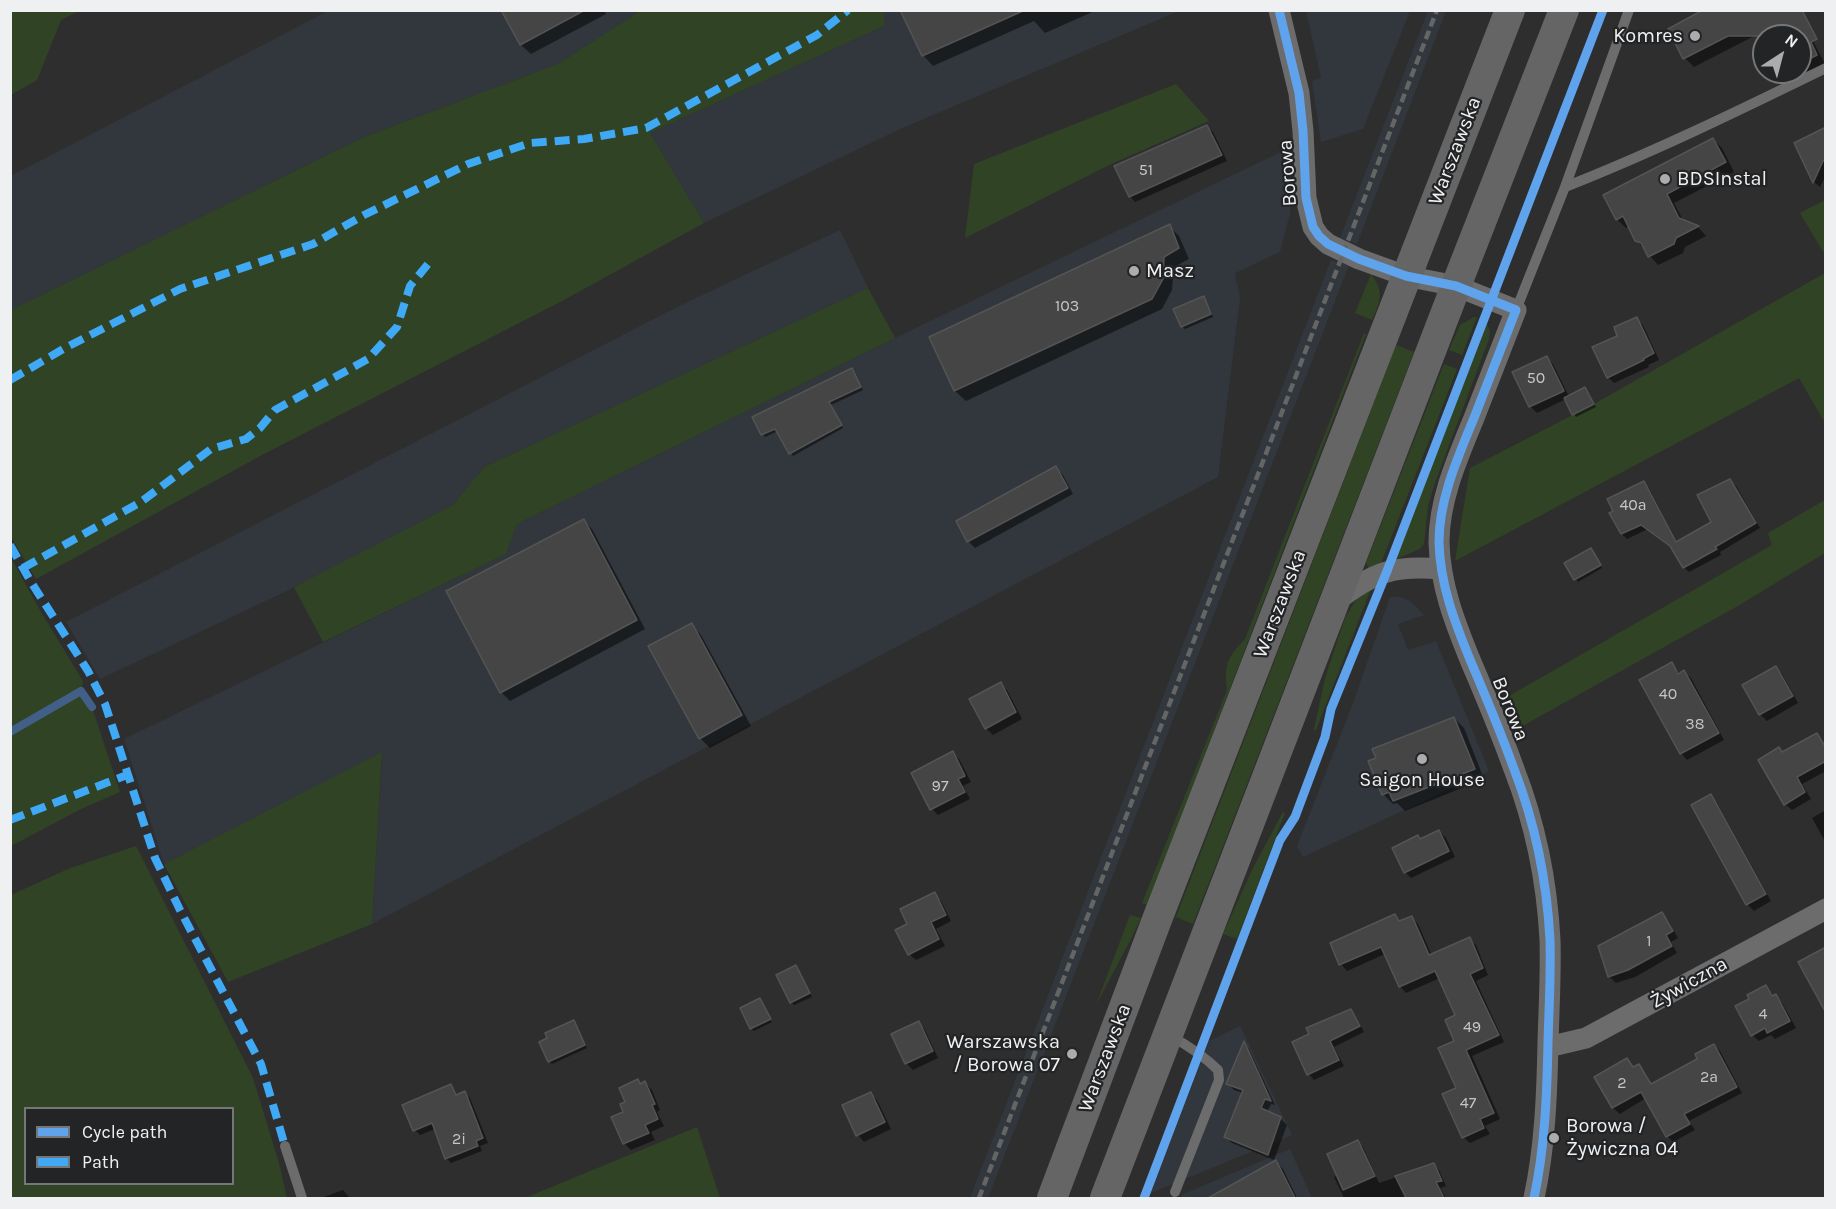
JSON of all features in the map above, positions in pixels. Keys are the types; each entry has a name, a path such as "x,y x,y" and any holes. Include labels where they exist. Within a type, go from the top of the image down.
{"main road":[{"name":"Warszawska","path":"1052,1198 1162,906 1510,10"},
{"path":"1106,1198 1563,10"}],"street":[{"name":"Borowa","path":"1279,10 1299,93 1306,198 1313,227 1328,244 1359,259 1406,276 1456,286"},
{"path":"1456,286 1516,310"},
{"name":"Borowa","path":"1516,310 1459,456 1447,492 1439,540 1441,569 1448,599 1456,625 1515,770 1535,836 1545,888 1550,941 1548,1047 1543,1146 1534,1198"},
{"path":"1335,601 1359,583 1387,571 1418,567 1441,569"},
{"name":"Żywiczna","path":"1548,1047 1586,1038 1826,909"}],"lane":[{"path":"1516,310 1566,187 1629,10"},
{"path":"1566,187 1703,127 1826,68"},
{"path":"1168,1034 1199,1052 1211,1062 1218,1070 1219,1080 1175,1192"},
{"path":"285,1146 302,1198"}],"shaded area":[{"path":"328,11 640,11 558,64 364,137 11,310 11,176"},
{"path":"884,11 1179,11 900,129 704,223 650,133 884,26"},
{"path":"1306,11 1410,11 1363,129 1321,142 1312,81 1321,78"},
{"path":"1428,11 1446,11 1357,244 1340,238"},
{"path":"1291,147 1290,213 1280,252 1235,273 1240,298 1218,477 372,924 382,753 164,864 124,739 506,554 517,524"},
{"path":"840,230 868,288 484,467 453,505 289,590 100,679 66,622 679,306"},
{"path":"1331,260 1349,265 988,1198 970,1198"},
{"path":"1390,597 1400,597 1410,601 1424,615 1398,624 1408,650 1436,641 1489,771 1303,857 1297,846 1352,706"},
{"path":"1240,1026 1292,1135 1151,1193 1209,1041"},
{"path":"1290,1149 1312,1198 1182,1198 1181,1195"}],"green space":[{"path":"10,11 79,11 61,20 37,80 11,95"},
{"path":"640,11 884,11 884,26 650,133 704,223 562,301 262,455 36,579 11,537 11,310 364,137 558,64"},
{"path":"1176,84 1209,121 1109,165 965,238 974,164"},
{"path":"1825,200 1825,255 1800,213"},
{"path":"1825,273 1825,423 1799,378 1455,561 1470,468 1594,404"},
{"path":"1371,274 1380,292 1372,320 1355,313"},
{"path":"868,288 895,338 517,524 506,554 323,642 294,587 453,505 484,467"},
{"path":"1477,317 1462,355 1449,350 1460,325"},
{"path":"1487,324 1490,331 1489,339 1428,506 1424,544 1420,549 1396,559"},
{"path":"1364,333 1366,334 1147,905 1142,903 1227,690 1228,662 1245,639"},
{"path":"1396,345 1414,352 1193,924 1176,917"},
{"path":"1444,364 1457,369 1380,566 1369,569 1366,563"},
{"path":"1825,500 1825,553 1736,607 1517,729 1509,696 1772,545 1768,533"},
{"path":"10,556 83,681 81,691 92,707 120,792 81,809 11,846"},
{"path":"1371,589 1316,730 1314,730 1325,678 1345,618 1357,598"},
{"path":"382,752 372,924 228,982 164,864"},
{"path":"1283,812 1285,813 1237,939 1223,934 1253,868"},
{"path":"136,846 253,1078 279,1163 287,1198 11,1198 11,895 68,869"},
{"path":"1130,915 1141,918 1096,1005"},
{"path":"697,1127 720,1198 525,1198"}],"building":[{"path":"501,10 585,10 520,45"},
{"path":"900,10 1025,10 922,56"},
{"name":"Komres","path":"1703,10 1802,10 1809,24 1752,24 1752,36 1728,36 1683,59 1668,29"},
{"name":"Komres","path":"1812,29 1817,39 1812,42"},
{"name":"Komres","path":"1812,44 1817,55 1812,58"},
{"path":"1207,125 1222,155 1129,197 1114,166"},
{"path":"1826,127 1826,160 1823,161 1813,183 1794,143"},
{"path":"1713,138 1726,162 1667,194 1679,218 1699,226 1676,238 1674,244 1648,257 1641,243 1635,241 1623,216 1616,220 1603,195"},
{"path":"1170,224 1179,248 1164,257 1163,279 1152,299 954,391 929,337"},
{"path":"1204,296 1211,314 1181,327 1173,309"},
{"path":"1637,317 1654,353 1607,378 1592,347 1617,336 1614,327"},
{"path":"1547,356 1564,391 1529,407 1512,372"},
{"path":"852,368 861,387 829,402 842,425 789,454 775,429 761,435 752,417"},
{"path":"1585,387 1594,404 1572,415 1564,398"},
{"path":"1056,466 1068,488 967,542 956,521"},
{"path":"1730,479 1756,523 1683,568 1670,546 1641,525 1621,534 1609,513 1613,511 1607,499 1644,481 1676,542 1711,522 1697,495"},
{"path":"584,519 637,620 500,693 446,591"},
{"path":"1591,548 1601,565 1574,580 1564,563"},
{"path":"692,623 742,715 699,739 648,646"},
{"path":"1672,662 1678,674 1684,670 1719,733 1680,754 1639,680"},
{"path":"1776,666 1793,696 1759,715 1742,685"},
{"path":"1001,682 1016,712 985,729 969,699"},
{"name":"Saigon House","path":"1454,717 1475,769 1393,801 1389,792 1382,795 1368,761 1376,758 1372,749"},
{"path":"1817,733 1826,748 1826,761 1797,777 1805,792 1784,805 1758,760 1779,747 1782,752"},
{"path":"953,751 965,776 958,779 965,792 930,810 911,773"},
{"path":"1711,794 1766,894 1746,905 1691,805"},
{"path":"1439,830 1449,851 1404,873 1392,848 1418,835 1420,839"},
{"path":"935,892 946,915 931,922 939,939 908,955 895,930 907,924 900,909"},
{"path":"1662,912 1673,931 1666,935 1672,946 1628,970 1608,977 1598,946"},
{"path":"1395,914 1399,921 1412,916 1429,955 1470,937 1483,968 1470,974 1499,1035 1466,1050 1494,1113 1480,1119 1484,1128 1462,1138 1442,1094 1456,1088 1438,1048 1454,1041 1445,1020 1455,1015 1435,971 1399,987 1381,947 1339,965 1330,943"},
{"path":"1826,947 1826,1013 1798,962"},
{"path":"796,965 810,993 790,1003 776,975"},
{"path":"1766,985 1772,996 1776,994 1790,1021 1767,1033 1765,1028 1751,1036 1735,1006 1749,999 1747,995"},
{"path":"760,998 771,1019 750,1029 740,1008"},
{"path":"1351,1009 1360,1026 1330,1041 1339,1060 1307,1075 1292,1042 1309,1034 1306,1028"},
{"path":"574,1020 585,1045 548,1062 539,1042 547,1038 545,1033"},
{"path":"919,1021 933,1051 905,1064 891,1034"},
{"path":"1244,1041 1271,1101 1265,1099 1261,1108 1281,1117 1268,1155 1224,1137 1243,1090 1226,1084"},
{"path":"1714,1044 1737,1087 1684,1114 1690,1124 1666,1137 1641,1092 1612,1108 1594,1077 1627,1058 1633,1067 1639,1064 1651,1084 1697,1059 1695,1054"},
{"path":"638,1079 640,1084 645,1081 655,1104 652,1105 658,1119 645,1125 649,1133 623,1144 611,1117 623,1112 620,1104 625,1102 619,1088"},
{"path":"451,1084 456,1095 465,1091 483,1138 476,1141 478,1146 445,1159 432,1123 413,1131 402,1105"},
{"path":"871,1092 885,1122 856,1136 842,1105"},
{"path":"1358,1140 1375,1176 1343,1190 1327,1154"},
{"path":"1276,1160 1295,1198 1208,1198"},
{"path":"1434,1163 1442,1181 1436,1182 1444,1198 1406,1198 1395,1176"}],"waterway":[{"path":"10,732 81,691 92,707"}],"railway":[{"path":"979,1198 1437,10"}],"marked path":[{"path":"10,380 65,348 180,289 313,244 364,215 468,164 530,143 584,139 646,128 817,35 848,10"},
{"path":"23,568 141,502 211,449 246,439 260,428 275,410 368,359 397,327 410,286 428,264"},
{"path":"10,545 88,671 105,704 155,858 261,1064 285,1146"},
{"path":"10,820 127,775"}],"cycle path":[{"path":"1279,10 1299,93 1306,198 1313,227 1319,236 1328,244 1359,259 1406,276 1456,286 1516,310 1450,479 1442,510 1439,542 1442,573 1449,604 1499,729 1528,810 1539,853 1546,896 1550,953 1547,1081 1543,1140 1534,1198"},
{"path":"1144,1198 1280,840 1295,817 1325,737 1331,709 1387,571 1603,10"}],"place":[{"name":"Komres","path":"1695,36"},
{"name":"BDSInstal","path":"1665,179"},
{"name":"Masz","path":"1134,271"},
{"name":"Saigon House","path":"1422,759"},
{"name":"Warszawska / Borowa 07","path":"1072,1054"},
{"name":"Borowa / Żywiczna 04","path":"1554,1138"}]}
